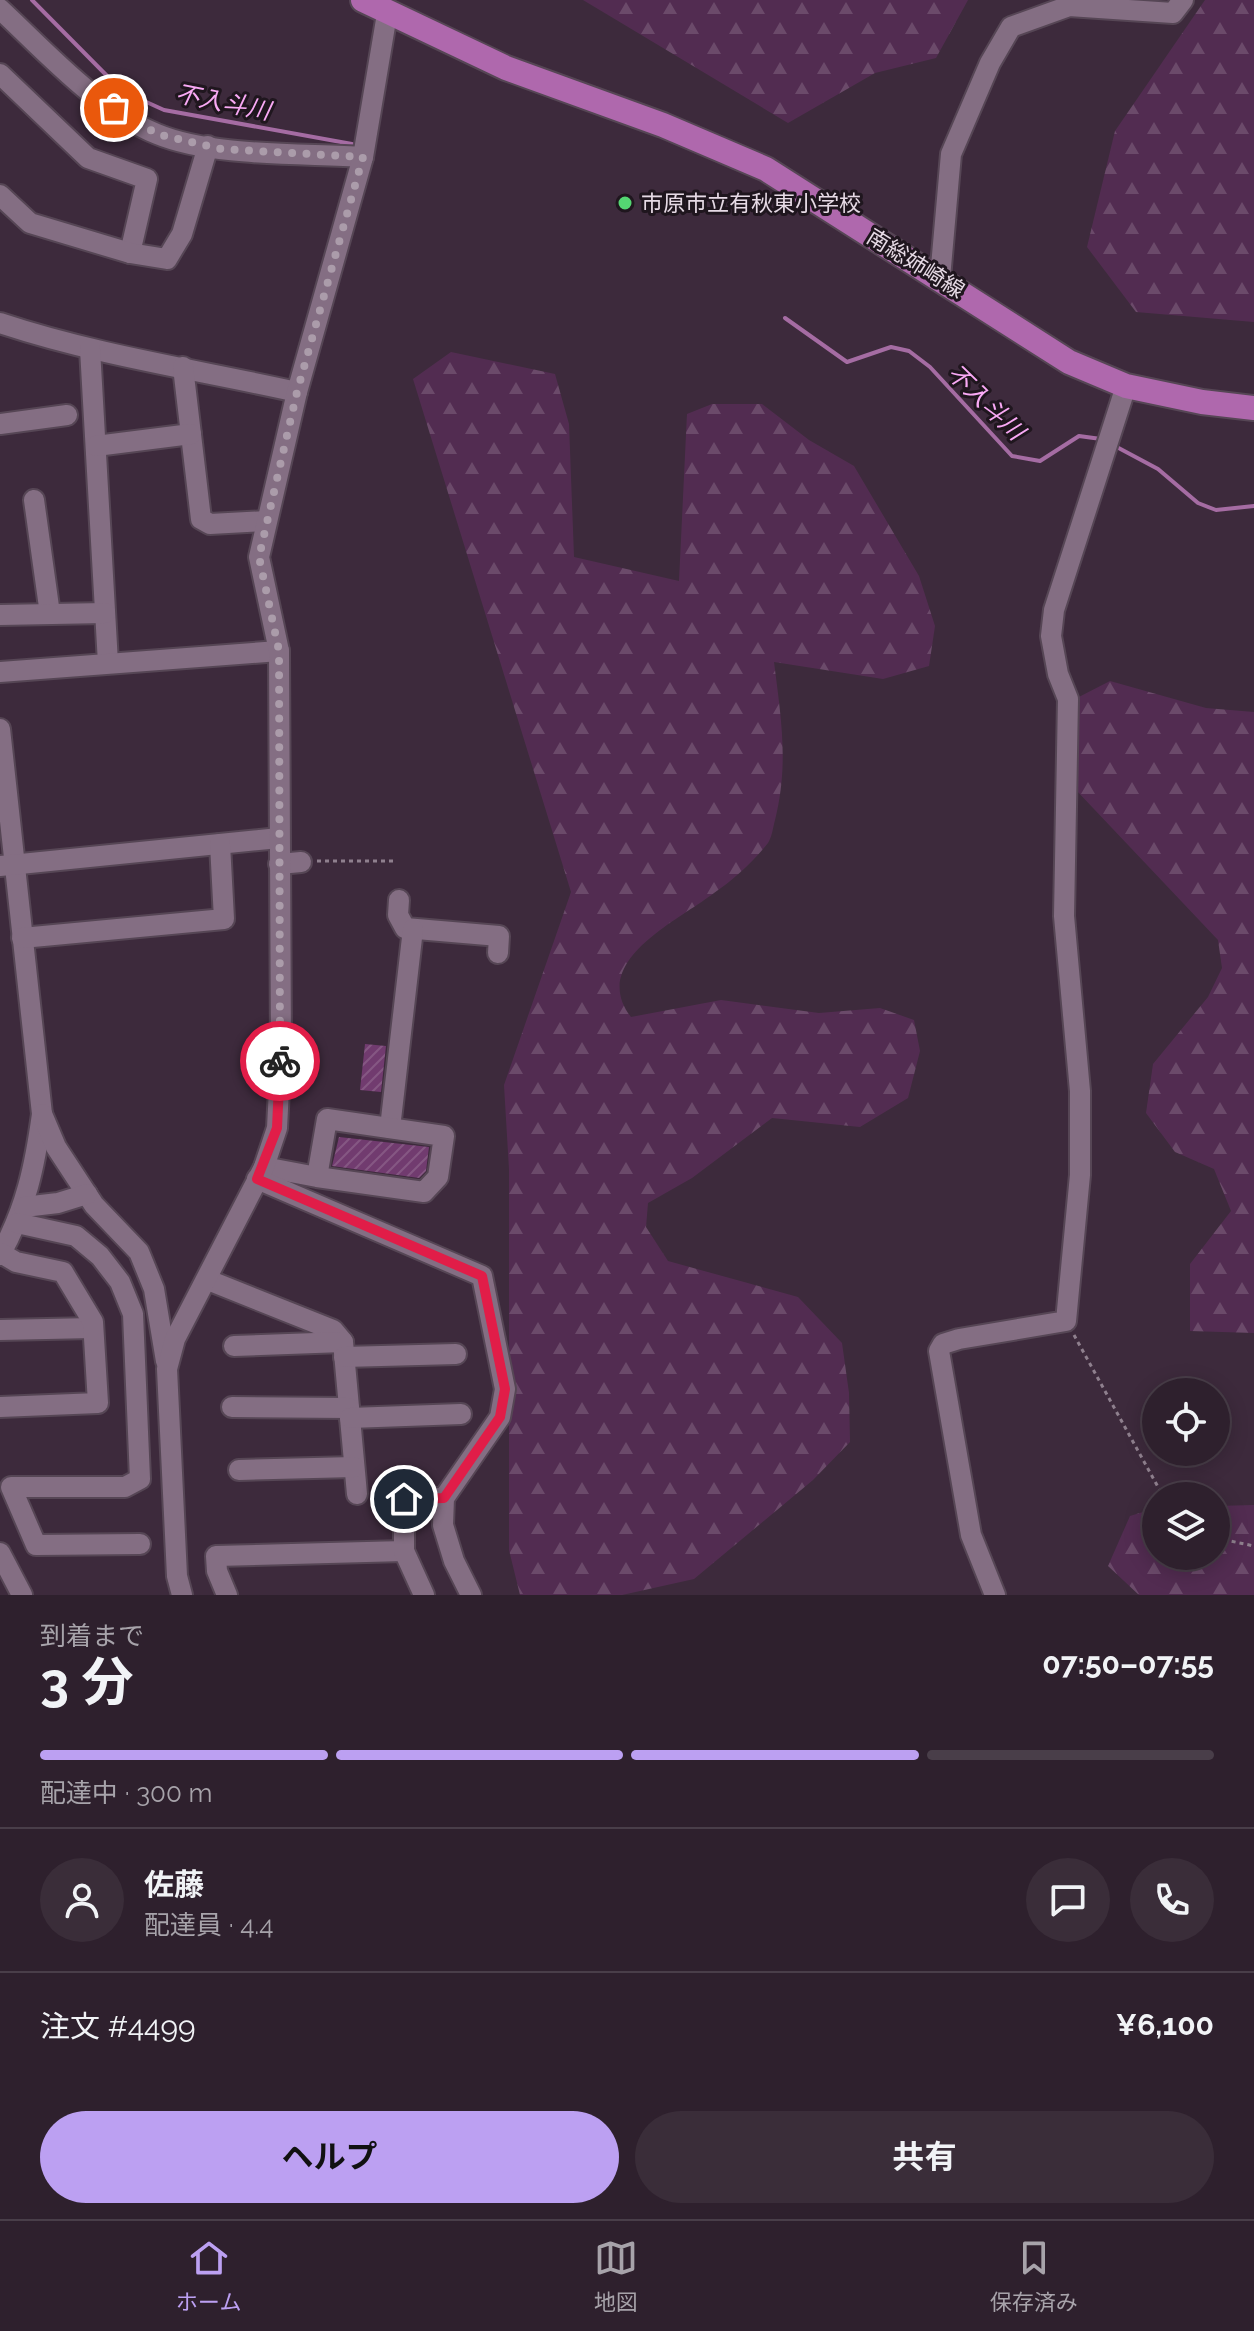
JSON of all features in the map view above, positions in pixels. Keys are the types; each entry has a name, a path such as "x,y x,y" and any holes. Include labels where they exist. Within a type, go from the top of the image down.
{"main road":[{"name":"南総姉崎線","path":"363,0 506,68 663,125 766,169 1069,362 1126,386 1202,402 1254,408"}],"street":[{"path":"940,278 951,154 990,63 1011,27 1069,6 1173,13 1183,0"},
{"path":"0,9 92,94 157,134 208,146 363,157"},
{"path":"167,1369 175,1339 208,1280 260,1173 277,1128 281,1051 279,651 259,557 297,392 363,157 387,14"},
{"path":"0,74 88,158 147,179 130,253"},
{"path":"0,195 30,223 130,253 167,259 182,234 208,146"},
{"path":"0,323 90,349 297,392"},
{"path":"90,349 108,663"},
{"path":"183,367 204,524 266,521"},
{"path":"995,1595 971,1535 939,1351 943,1344 959,1339 1066,1321 1080,1175 1080,1091 1064,916 1068,699 1058,674 1051,636 1059,588 1126,386"},
{"path":"0,424 67,415"},
{"path":"96,446 191,434"},
{"path":"34,500 50,614"},
{"path":"0,615 105,613"},
{"path":"0,672 279,651"},
{"path":"0,729 7,866 22,938 42,1114 35,1169 20,1215 1,1254 16,1262 63,1272 93,1328 98,1403 0,1407"},
{"path":"7,866 279,838"},
{"path":"22,938 224,919 220,844"},
{"path":"279,864 301,862"},
{"path":"390,1128 399,915 499,936 498,953"},
{"path":"42,1114 56,1147 87,1194 139,1252 154,1289 167,1369 177,1576 182,1595"},
{"path":"260,1173 304,1171 317,1177 424,1192 438,1177 444,1136 327,1119 317,1177"},
{"path":"260,1173 482,1276 505,1389 500,1417 486,1442 444,1498 443,1525 454,1561 471,1595"},
{"path":"20,1215 87,1194"},
{"path":"20,1215 76,1236 100,1256 120,1282 133,1314 141,1449 140,1479 125,1487 11,1487 36,1545 140,1544"},
{"path":"208,1280 333,1330 343,1349 357,1494"},
{"path":"0,1330 93,1328"},
{"path":"234,1346 456,1354"},
{"path":"232,1407 349,1413 461,1414"},
{"path":"239,1470 354,1467"},
{"path":"424,1595 404,1551 404,1499 444,1498"},
{"path":"227,1595 217,1571 216,1556 404,1551"},
{"path":"0,1553 22,1595"}],"path":[{"path":"301,862 393,861"},
{"path":"1066,1321 1155,1482"},
{"path":"1230,1541 1254,1546"}],"green space":[{"path":"583,0 968,0 936,58 875,73 788,123"},
{"path":"1205,0 1254,0 1254,322 1136,312 1087,247 1115,131"},
{"path":"451,352 555,374 569,424 574,557 679,581 687,414 712,404 762,404 809,440 854,466 919,576 935,626 929,666 883,679 774,662 783,760 779,799 769,841 728,883 643,944 629,961 621,978 621,997 631,1017 721,1000 819,1013 880,1008 914,1020 920,1051 908,1098 860,1127 772,1118 692,1178 648,1203 646,1227 668,1261 798,1297 842,1343 849,1393 850,1442 813,1480 694,1579 622,1595 520,1595 509,1550 509,1169 504,1085 571,892 413,379"},
{"path":"1110,681 1206,708 1254,712 1254,1333 1190,1331 1190,1264 1231,1211 1214,1169 1175,1152 1146,1113 1153,1064 1208,997 1222,968 1218,940 1076,790 1075,699"},
{"path":"1254,1505 1254,1595 1139,1595 1108,1566 1130,1516 1142,1512 1142,1570 1230,1570 1230,1506"}],"building":[{"path":"365,1044 386,1046 381,1092 360,1090"},
{"path":"339,1137 429,1147 426,1171 419,1178 332,1166"}],"waterway":[{"name":"不入斗川","path":"32,0 122,91 164,110 352,144"},
{"name":"不入斗川","path":"785,318 847,362 891,347 909,351 930,367 1012,456 1040,461 1079,436 1101,439"},
{"name":"不入斗川","path":"1113,445 1158,469 1198,503 1216,510 1254,506"}],"way so far":[{"path":"114,108 157,134 221,149 363,157 297,392 259,557 279,651 280,1061"}],"place":[{"name":"市原市立有秋東小学校","path":"625,203"}],"route":[{"path":"280,1061 277,1128 257,1179 482,1276 505,1389 500,1417 486,1442 444,1498 404,1499"}]}
